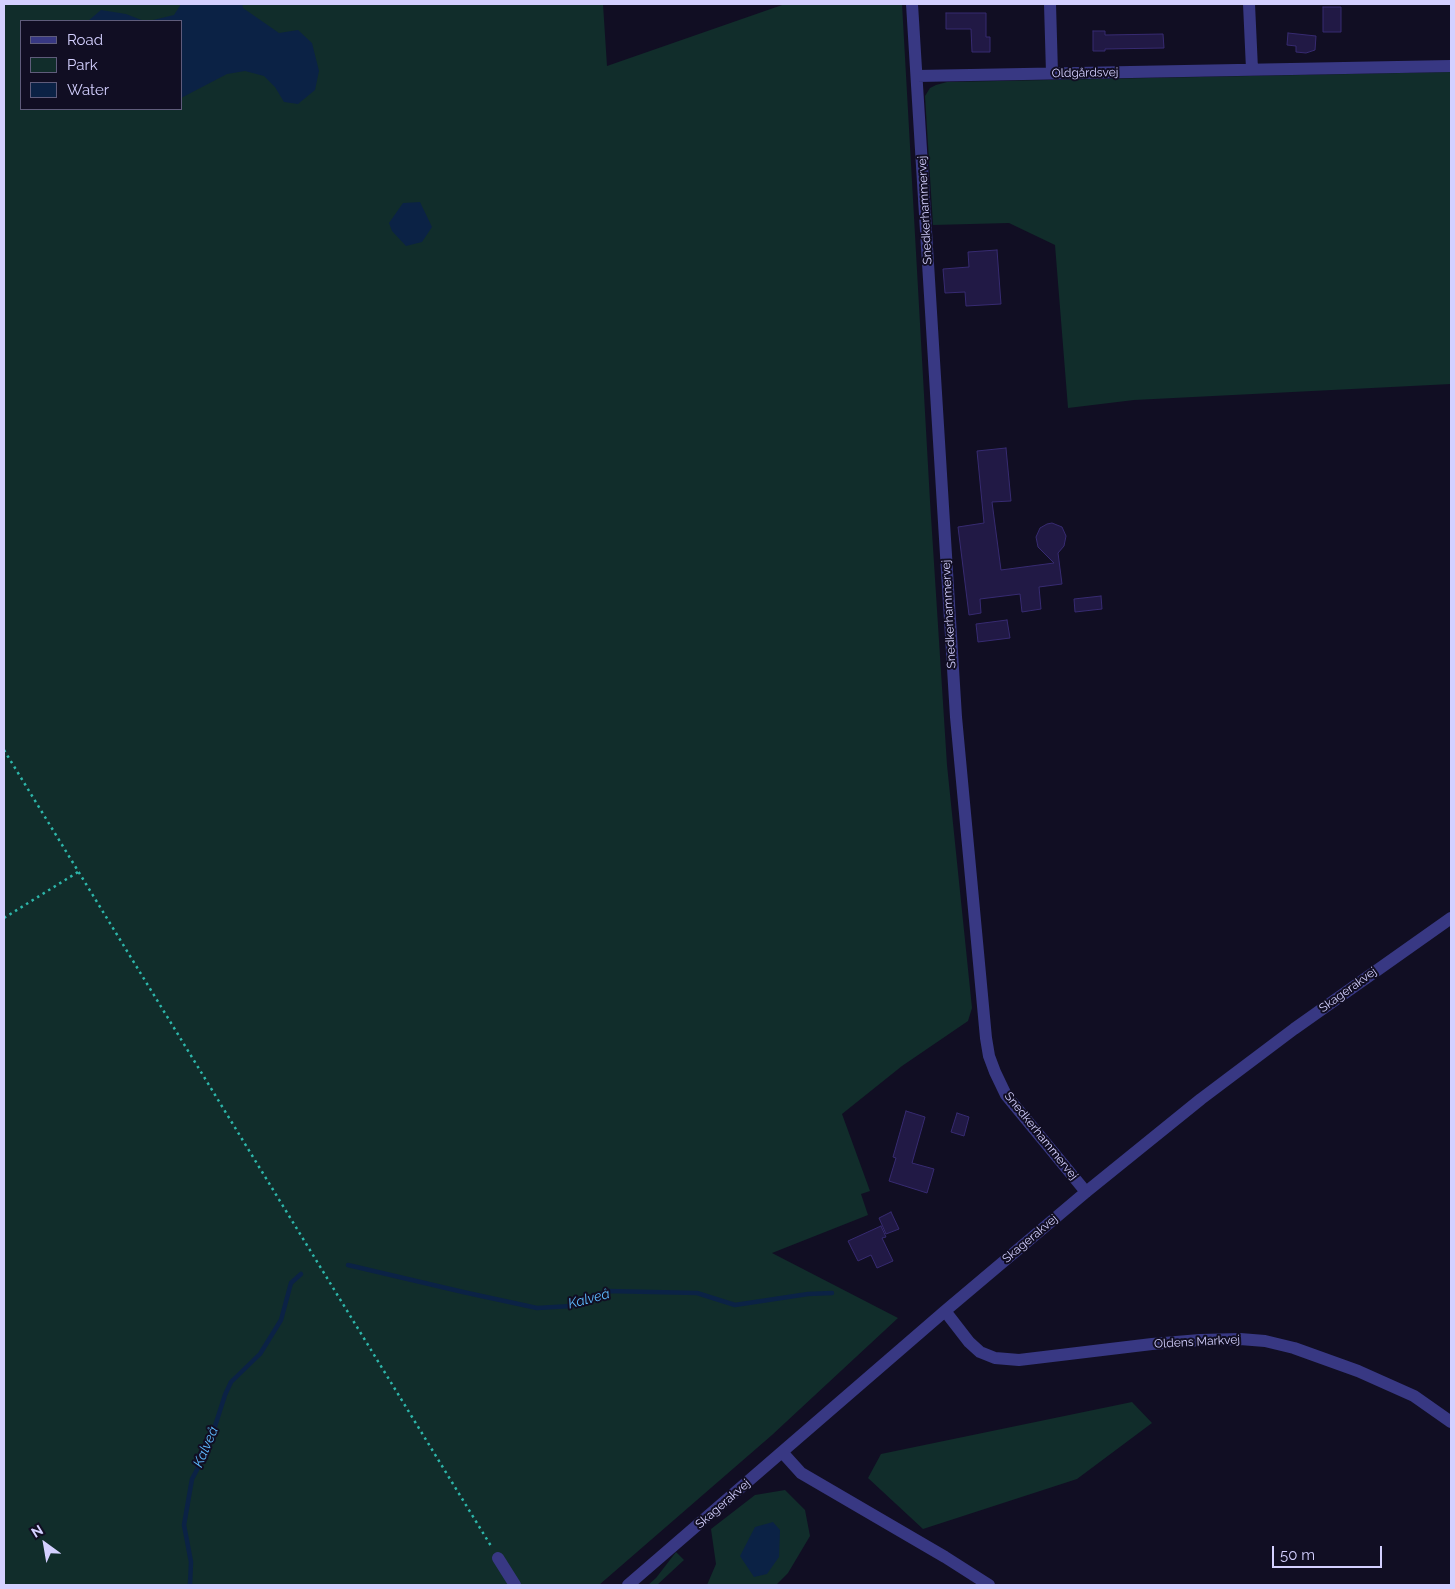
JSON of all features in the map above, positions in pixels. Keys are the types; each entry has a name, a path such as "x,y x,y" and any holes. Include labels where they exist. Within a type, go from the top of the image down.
{"street":[{"name":"Snedkerhammervej","path":"912,4 956,717 986,1038 989,1056 1006,1095 1086,1192"},
{"path":"1050,4 1052,73"},
{"path":"1249,4 1252,69"},
{"name":"Oldgårdsvej","path":"917,76 1451,66"},
{"name":"Skagerakvej","path":"628,1585 945,1311 1086,1192 1201,1099 1294,1029 1451,918"},
{"name":"Oldens Markvej","path":"945,1311 969,1342 980,1352 995,1358 1019,1360 1200,1340 1265,1341 1294,1348 1358,1371 1414,1396 1451,1422"},
{"path":"782,1452 801,1472 946,1557 989,1585"},
{"path":"498,1558 515,1585"}],"path":[{"path":"4,750 498,1558"},
{"path":"4,918 78,872"}],"green space":[{"path":"4,4 603,4 607,66 785,4 902,4 947,765 972,1008 968,1021 902,1066 842,1114 870,1191 861,1194 868,1215 772,1253 898,1318 772,1435 599,1585 4,1585"},
{"path":"1451,72 1451,384 1134,400 1068,408 1055,245 1009,223 933,225 925,96 930,88 936,85 947,82"},
{"path":"1132,1402 1152,1423 1077,1479 923,1529 868,1478 881,1454"},
{"path":"785,1490 805,1510 810,1536 788,1573 776,1585 707,1585 716,1564 711,1529 755,1495"},
{"path":"676,1552 684,1560 657,1585 648,1585 656,1578"}],"water":[{"path":"181,4 242,4 243,8 279,33 298,30 312,43 319,71 315,90 298,104 284,102 275,87 264,76 245,71 227,74 182,97 182,20 153,20 174,15"},
{"path":"101,10 126,14 141,20 89,20"},
{"path":"420,202 432,227 422,242 406,246 392,231 389,223 403,203"},
{"path":"773,1522 780,1530 779,1557 767,1574 754,1577 740,1556 755,1527"}],"building":[{"path":"1323,7 1341,7 1341,32 1323,32"},
{"path":"946,13 986,13 986,37 990,37 990,52 972,52 971,29 946,29"},
{"path":"1093,31 1105,31 1105,35 1163,34 1164,48 1093,51"},
{"path":"1288,33 1316,36 1315,50 1306,53 1296,52 1296,46 1287,45"},
{"path":"997,250 1001,304 966,306 965,292 945,293 943,269 969,267 968,252"},
{"path":"1006,448 1011,501 992,502 1001,570 1054,563 1038,547 1036,537 1040,528 1052,523 1062,527 1066,536 1064,546 1058,553 1062,584 1039,587 1041,609 1022,612 1020,594 980,599 981,613 969,615 958,527 984,523 977,451"},
{"path":"1101,596 1102,609 1075,612 1074,599"},
{"path":"1007,620 1010,638 978,642 976,624"},
{"path":"906,1111 925,1117 912,1163 934,1169 927,1193 889,1181 896,1158 893,1157"},
{"path":"957,1113 969,1117 964,1136 951,1132"},
{"path":"891,1212 899,1229 886,1234 879,1218"},
{"path":"881,1226 886,1237 882,1238 893,1261 877,1268 871,1255 858,1261 848,1241"}],"waterway":[{"name":"Kalveå","path":"348,1265 537,1308 572,1306 607,1291 697,1293 735,1305 808,1294 832,1293"},
{"name":"Kalveå","path":"190,1585 191,1562 184,1525 192,1479 207,1451 231,1382 260,1354 281,1320 291,1283 301,1274"}]}
